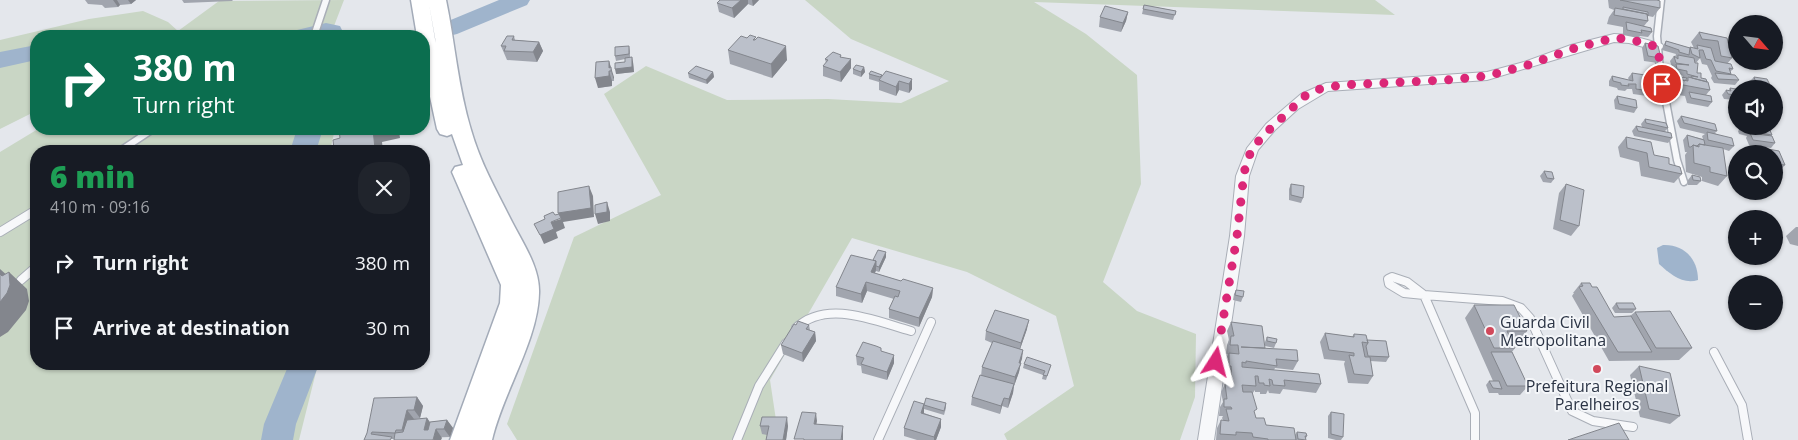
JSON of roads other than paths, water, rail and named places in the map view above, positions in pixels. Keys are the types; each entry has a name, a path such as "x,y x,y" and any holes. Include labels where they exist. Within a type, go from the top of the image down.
{"main road":[{"path":"420,0 425,30"},
{"path":"437,0 461,130 478,177 524,270 528,292 522,323 506,370 492,400 479,440"},
{"path":"430,57 446,126 456,158 512,285 508,310 462,440"}],"street":[{"path":"1206,440 1237,236 1244,173 1254,146 1294,106 1315,90 1326,87 1487,76 1528,65 1575,48 1614,38 1629,39 1658,47"}],"lane":[{"path":"316,30 326,0"},
{"path":"1661,0 1658,47 1664,94 1684,182"},
{"path":"129,145 144,135"},
{"path":"0,232 30,216"},
{"path":"21,280 30,272"},
{"path":"1475,440 1475,412 1423,293 1515,304 1530,318 1572,411 1591,420 1633,427"},
{"path":"737,440 759,386 801,321 812,314 838,313 911,331"},
{"path":"878,440 931,322"},
{"path":"1714,352 1742,405 1748,440"}],"water":[{"path":"1663,245 1677,247 1688,254 1695,266 1698,280 1682,280 1672,275 1659,264 1657,248"}],"waterway":[{"path":"449,29 519,0"},
{"path":"0,60 30,54"},
{"path":"305,145 308,135"},
{"path":"277,440 280,424 302,370"}],"place":[{"name":"Guarda Civil Metropolitana","path":"1490,331"},
{"name":"Prefeitura Regional Parelheiros","path":"1597,369"}]}
